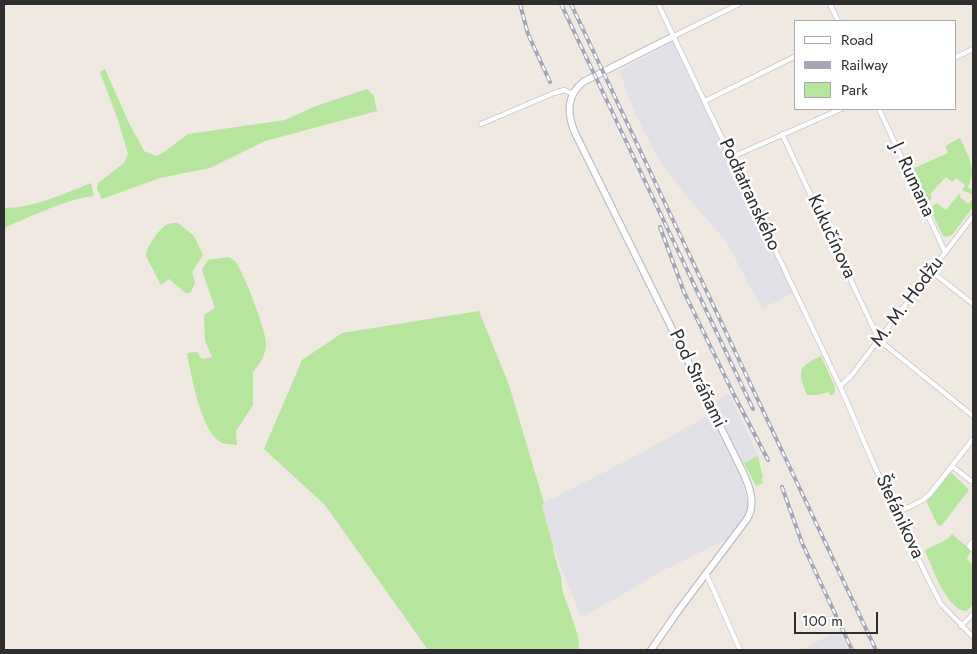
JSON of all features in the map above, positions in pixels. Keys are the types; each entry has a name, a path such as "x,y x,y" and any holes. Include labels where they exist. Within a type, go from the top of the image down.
{"street":[{"name":"Podtatranského","path":"658,4 840,386"},
{"path":"481,124 554,93 564,90 573,94 583,82 739,4"},
{"path":"830,4 838,20"},
{"path":"957,57 973,49"},
{"path":"705,101 794,57"},
{"name":"Pod Stráňami","path":"573,94 569,111 575,133 733,452 752,498 750,515 651,650"},
{"path":"732,157 839,110"},
{"name":"J. Rumana","path":"879,110 946,252"},
{"name":"Kukučínova","path":"782,134 879,340"},
{"name":"M. M. Hodžu","path":"840,386 851,376 973,216"},
{"path":"931,271 973,304"},
{"path":"879,340 973,416"},
{"name":"Štefánikova","path":"840,386 870,456 938,598 961,626 973,637"},
{"path":"897,513 926,498 953,467 973,439"},
{"path":"953,467 971,482"},
{"path":"973,541 969,546 973,550"},
{"path":"706,573 740,650"},
{"path":"961,626 973,614"}],"shaded area":[{"path":"674,41 793,293 762,309 726,241 684,193 659,160 635,113 619,71"},
{"path":"729,394 758,456 744,463 713,403"},
{"path":"711,414 742,481 749,507 744,519 728,539 658,573 581,617 553,546 542,506 544,503 643,452"},
{"path":"839,630 848,650 803,650 803,649"}],"green space":[{"path":"105,69 128,121 144,151 156,156 188,134 285,120 316,106 367,89 374,96 377,111 265,141 210,168 160,178 102,199 97,189 98,183 124,163 128,154 118,120 100,72"},
{"path":"960,138 972,169 971,181 968,187 973,191 973,197 962,190 965,185 956,178 952,182 946,177 930,194 932,198 928,202 912,169 948,153 945,146"},
{"path":"91,183 94,196 60,205 4,228 4,208 37,203"},
{"path":"959,194 968,204 973,198 973,207 952,235 945,237 930,209 936,203 946,210"},
{"path":"178,223 194,236 203,255 192,272 195,283 191,292 187,294 169,279 161,285 146,256 150,244 160,230 167,224"},
{"path":"228,257 235,261 238,266 259,316 266,339 263,356 253,372 253,405 236,431 237,445 222,443 208,428 198,402 187,353 197,352 202,359 212,357 205,341 204,315 215,308 202,270 208,260"},
{"path":"479,311 509,385 544,503 542,506 561,577 562,589 578,636 579,650 428,650 325,505 264,449 302,360 342,333"},
{"path":"821,356 835,387 835,393 831,396 829,392 807,395 801,375 802,370 808,363"},
{"path":"758,456 763,483 756,486 744,463"},
{"path":"951,472 969,490 942,525 939,526 927,503 927,499"},
{"path":"952,534 971,550 967,559 973,565 973,605 966,611 952,604 946,596 925,550 946,540"}],"railway":[{"path":"520,4 528,34 550,82"},
{"path":"561,4 753,409"},
{"path":"571,4 876,650"},
{"path":"660,227 684,292 768,460"},
{"path":"782,487 802,543 852,650"}]}
